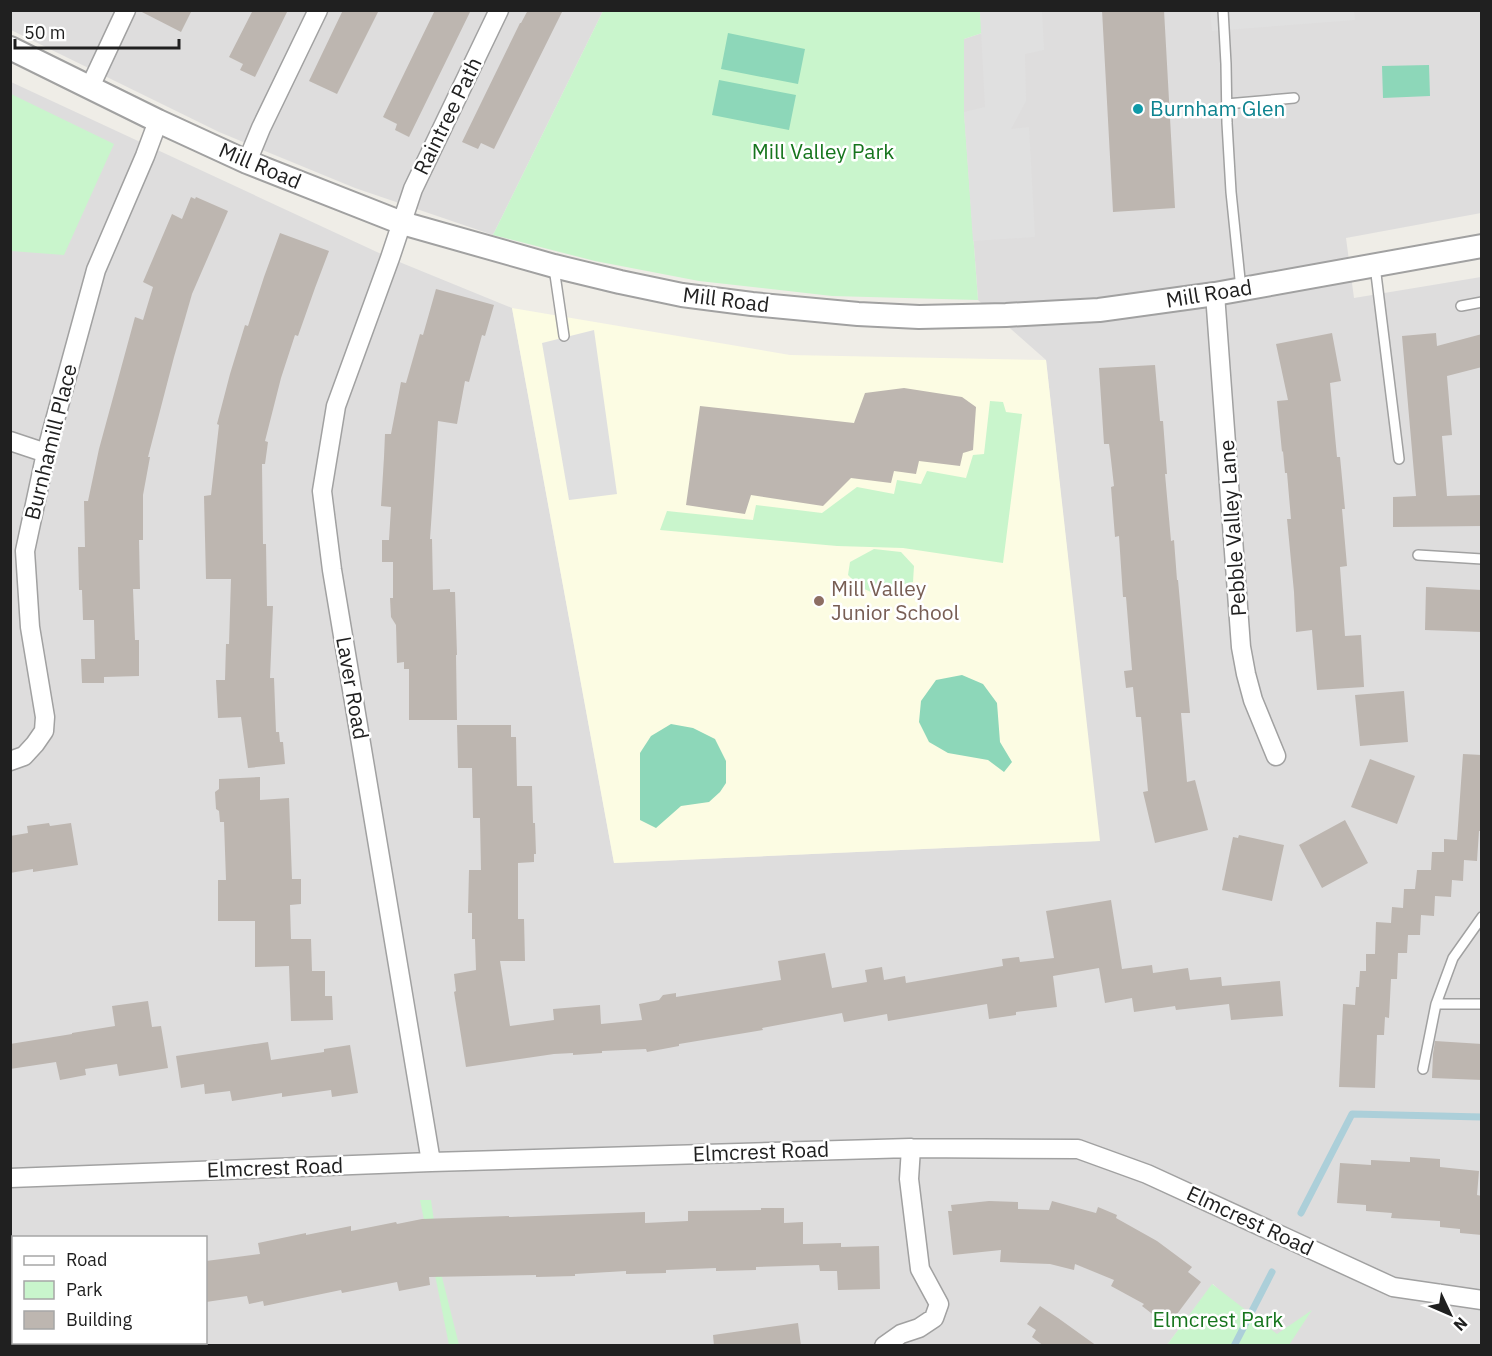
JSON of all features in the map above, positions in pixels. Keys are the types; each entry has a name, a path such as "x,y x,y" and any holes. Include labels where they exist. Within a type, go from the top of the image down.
{"street":[{"path":"90,87 126,10"},
{"path":"247,162 318,10"},
{"name":"Raintree Path","path":"402,223 413,189 499,10"},
{"name":"Mill Road","path":"10,48 247,162 402,223 554,266 682,295 858,315 919,317 1099,310 1241,290 1482,246"},
{"name":"Burnhamill Place","path":"10,761 24,756 44,731 45,717 30,627 25,550 46,453 96,270 158,121"},
{"name":"Laver Road","path":"402,223 336,406 322,491 333,570 431,1162"},
{"name":"Pebble Valley Lane","path":"1215,294 1241,646 1253,700 1276,756"},
{"path":"10,441 46,453"},
{"path":"884,1346 901,1334 919,1328 934,1318 939,1304 920,1269 909,1179 911,1148"},
{"name":"Elmcrest Road","path":"10,1178 431,1162 911,1148 1078,1149 1147,1174 1393,1287 1482,1300"}],"lane":[{"path":"1223,10 1231,192 1241,290"},
{"path":"1226,104 1294,98"},
{"path":"554,266 564,336"},
{"path":"1375,266 1400,459"},
{"path":"1461,306 1482,302"},
{"path":"1418,555 1482,559"},
{"path":"1423,1069 1436,1004 1453,958 1482,917"},
{"path":"1436,1004 1482,1004"}],"shaded area":[{"path":"10,11 603,11 493,235 355,188 219,132 11,30"},
{"path":"980,11 1481,11 1481,213 1346,238 1354,298 1481,277 1481,1345 1273,1345 1213,1284 1167,1345 11,1345 11,82 392,259 512,308 614,863 1099,841 1046,360 978,300 964,112 964,39 982,33"},
{"path":"980,11 1042,11 1044,50 1025,54 1026,101 1011,129 1029,127 1035,237 973,241 964,112 985,107"},
{"path":"1210,11 1354,11 1355,20 1212,31"},
{"name":"Mill Valley Junior School","path":"512,308 790,355 1046,360 1100,841 614,863"},
{"path":"594,330 617,494 569,500 542,343"}],"green space":[{"name":"Mill Valley Park","path":"603,11 980,11 982,33 964,39 964,112 978,300 832,296 699,281 595,261 493,235"},
{"path":"728,33 805,49 798,84 721,69"},
{"path":"1429,65 1430,96 1383,98 1382,66"},
{"path":"719,80 796,95 789,130 712,115"},
{"path":"11,94 114,144 64,255 11,251"},
{"path":"990,401 1003,402 1006,412 1022,414 1003,563 903,548 837,546 660,530 667,511 753,520 756,505 822,513 857,487 894,494 897,480 921,484 927,471 966,478 973,455 984,454"},
{"path":"874,549 901,552 914,566 913,582 871,592 860,587 848,575 850,562"},
{"path":"962,675 983,684 997,703 1000,742 1012,762 1004,772 988,760 948,753 929,742 919,722 921,701 936,680"},
{"path":"671,724 693,728 715,739 726,761 726,783 709,802 681,806 656,828 640,820 640,753 651,736"},
{"path":"420,1200 431,1200 442,1277 459,1345 449,1345"},
{"name":"Elmcrest Park","path":"1212,1284 1277,1334 1312,1310 1289,1345 1167,1345"}],"building":[{"path":"138,10 192,10 181,32"},
{"path":"253,10 288,10 255,77 240,70 243,64 229,57"},
{"path":"343,10 379,10 337,94 309,81"},
{"path":"435,10 471,10 409,137 395,130 397,124 383,117"},
{"path":"528,10 563,10 494,149 481,143 478,149 462,142"},
{"name":"Burnham Glen","path":"1102,10 1164,10 1175,208 1113,212"},
{"path":"191,197 228,211 192,294 148,457 150,457 143,495 143,540 139,540 140,589 133,589 135,640 139,640 139,676 104,677 104,683 82,683 81,659 95,659 94,620 83,620 82,590 79,590 78,547 85,547 84,501 88,501 99,449 135,317 143,320 153,287 143,282 172,214 182,219"},
{"path":"280,233 329,251 298,336 295,335 281,378 265,441 268,442 265,464 262,464 263,544 266,544 267,606 273,606 270,678 274,678 276,732 279,732 280,742 283,742 285,764 248,768 241,717 218,718 216,680 225,680 226,644 229,644 231,579 206,579 204,496 211,495 219,425 217,424 230,374 245,325 248,326"},
{"path":"436,289 494,305 485,336 482,335 469,382 465,381 457,424 438,421 430,539 432,539 433,590 450,589 450,592 455,592 457,720 409,720 409,669 404,669 404,662 397,663 396,625 391,617 393,562 382,562 382,540 389,540 391,507 381,506 385,434 391,434 401,382 406,383"},
{"path":"1332,333 1341,381 1330,383 1345,509 1342,509 1347,566 1340,567 1345,636 1361,635 1364,687 1317,690 1312,630 1296,632 1287,519 1291,519 1277,401 1288,400 1276,344"},
{"path":"1436,333 1437,346 1482,334 1482,367 1447,376 1452,435 1442,436 1447,496 1482,495 1482,526 1393,527 1393,497 1416,496 1402,336"},
{"path":"1155,365 1160,421 1163,421 1171,541 1174,540 1190,713 1181,713 1187,782 1195,780 1208,830 1155,843 1143,792 1148,791 1141,717 1136,717 1133,687 1126,688 1124,671 1132,670 1126,597 1123,597 1119,536 1115,537 1111,487 1114,486 1109,444 1104,444 1099,368"},
{"path":"904,388 962,397 976,407 973,450 963,453 960,466 919,461 916,474 894,471 891,483 851,478 823,506 751,495 745,514 686,505 700,406 854,423 865,393"},
{"path":"1426,587 1482,590 1482,632 1425,630"},
{"path":"1404,691 1408,742 1360,746 1355,695"},
{"path":"457,725 511,725 511,737 516,737 517,786 532,786 536,854 534,854 534,862 518,863 518,919 524,919 525,961 500,961 510,1026 554,1020 553,1009 600,1005 601,1024 642,1020 639,1004 659,1000 663,995 676,993 676,997 781,980 778,961 825,953 832,988 867,982 865,970 882,967 884,980 905,976 906,983 1003,966 1002,959 1019,957 1020,962 1054,958 1046,911 1111,900 1122,969 1152,965 1153,973 1188,968 1190,980 1221,977 1222,986 1280,981 1283,1016 1231,1020 1229,1004 1176,1010 1175,1006 1134,1012 1132,998 1105,1003 1099,968 1053,976 1057,1007 1016,1012 1016,1015 989,1019 987,1004 888,1021 887,1014 844,1022 842,1013 647,1052 646,1049 573,1055 573,1053 554,1054 466,1067 454,992 456,991 454,974 476,970 475,939 472,939 472,913 468,913 469,870 481,870 480,818 473,818 472,768 458,768"},
{"path":"1463,754 1482,755 1482,831 1479,831 1477,861 1464,860 1463,881 1452,880 1451,897 1435,896 1434,916 1421,915 1420,935 1408,935 1407,953 1398,953 1397,979 1391,979 1389,1018 1385,1017 1384,1035 1377,1035 1375,1088 1339,1087 1343,1004 1355,1005 1360,971 1366,971 1366,954 1375,954 1376,922 1391,923 1392,907 1403,908 1404,889 1415,889 1417,870 1431,870 1432,852 1444,852 1444,839 1457,840"},
{"path":"1370,759 1415,776 1397,824 1351,807"},
{"path":"260,777 260,800 289,798 292,879 301,879 301,904 290,905 291,939 311,939 312,971 325,971 325,996 332,996 333,1020 291,1021 289,966 255,967 255,921 218,921 218,880 226,880 224,822 220,822 219,811 216,809 215,792 219,789 219,779"},
{"path":"1345,820 1368,863 1322,888 1299,845"},
{"path":"49,823 50,826 71,823 78,865 10,873 10,836 28,833 27,826"},
{"path":"1239,835 1284,845 1272,901 1222,890 1233,837 1238,838"},
{"path":"148,1001 152,1027 161,1026 168,1068 119,1076 117,1064 85,1069 86,1075 60,1080 56,1062 10,1069 10,1044 115,1026 112,1006"},
{"path":"1435,1041 1482,1044 1482,1080 1432,1078"},
{"path":"268,1042 271,1060 324,1052 324,1049 350,1045 358,1093 332,1097 331,1090 282,1097 282,1093 232,1101 230,1091 205,1094 204,1084 181,1088 176,1056"},
{"path":"1410,1157 1440,1159 1440,1167 1479,1171 1477,1195 1482,1196 1482,1235 1460,1233 1460,1229 1440,1227 1440,1221 1391,1218 1392,1213 1366,1211 1366,1205 1337,1203 1340,1163 1371,1165 1371,1160 1410,1162"},
{"path":"989,1201 1018,1202 1018,1209 1049,1210 1052,1201 1096,1213 1098,1207 1117,1215 1116,1218 1157,1241 1192,1267 1188,1272 1201,1282 1168,1326 1142,1306 1144,1304 1111,1286 1114,1280 1075,1264 1074,1270 1050,1264 1000,1262 1001,1250 953,1255 948,1211 952,1211 951,1205"},
{"path":"761,1208 784,1208 784,1223 803,1222 803,1244 841,1243 841,1247 879,1246 880,1289 838,1290 837,1271 820,1271 819,1265 756,1267 756,1270 716,1271 716,1268 666,1270 666,1273 626,1274 626,1271 575,1274 575,1276 429,1277 430,1285 399,1291 397,1282 342,1293 341,1290 264,1306 263,1301 249,1304 247,1296 207,1302 207,1261 260,1254 258,1243 306,1233 306,1235 351,1226 351,1231 422,1219 645,1212 645,1223 688,1221 688,1211 761,1210"},
{"path":"1040,1306 1097,1346 1044,1346 1032,1337 1036,1330 1027,1324"},
{"path":"798,1323 801,1346 714,1346 713,1335"}],"waterway":[{"path":"1301,1213 1352,1114 1482,1117"},
{"path":"1234,1346 1272,1272"}],"place":[{"name":"Burnham Glen","path":"1138,109"},
{"name":"Mill Valley Junior School","path":"819,601"}]}
